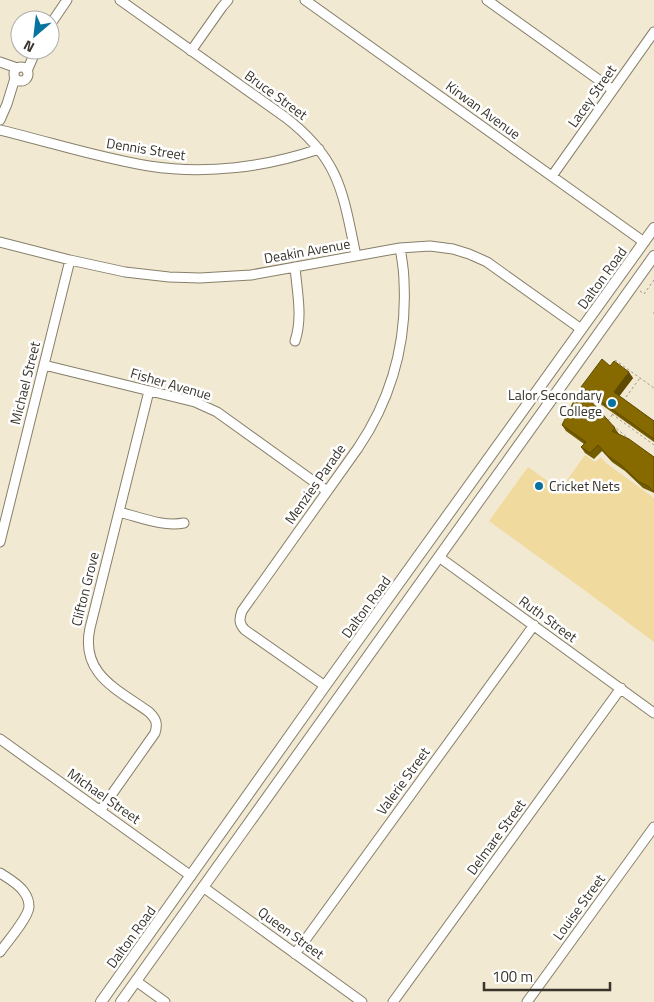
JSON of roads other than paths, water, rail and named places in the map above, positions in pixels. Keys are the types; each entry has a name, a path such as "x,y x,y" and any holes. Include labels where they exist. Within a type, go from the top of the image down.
{"main road":[{"name":"Dalton Road","path":"101,1002 654,228"},
{"path":"121,1002 653,260"},
{"name":"Deakin Avenue","path":"582,329 595,339"},
{"name":"Ruth Street","path":"426,547 439,557"},
{"path":"123,972 136,981"}],"street":[{"name":"Bruce Street","path":"120,0 298,128 319,150 329,164 341,190 356,256"},
{"path":"191,51 228,0"},
{"name":"Kirwan Avenue","path":"305,0 644,242"},
{"path":"487,0 613,90"},
{"name":"Lacey Street","path":"552,176 654,32"},
{"path":"0,120 19,73 28,60"},
{"path":"0,62 19,73"},
{"name":"Dennis Street","path":"0,130 124,161 174,169 223,169 248,166 292,158 319,150"},
{"name":"Deakin Avenue","path":"0,242 125,272 169,277 251,275 400,248 430,246 453,249 487,262 582,329"},
{"name":"Menzies Parade","path":"325,686 246,630 242,626 240,617 242,611 369,432 380,410 395,370 400,347 404,306 404,280 400,248"},
{"name":"Michael Street","path":"0,542 70,260"},
{"path":"295,267 300,317 296,341"},
{"name":"Fisher Avenue","path":"44,365 195,402 217,412 327,491"},
{"name":"Clifton Grove","path":"100,811 157,728 155,718 149,712 98,674 89,651 88,637 149,391"},
{"path":"119,512 166,524 184,523"},
{"name":"Ruth Street","path":"439,557 654,713"},
{"name":"Valerie Street","path":"295,954 534,625"},
{"name":"Delmare Street","path":"393,1002 621,688"},
{"name":"Michael Street","path":"0,739 191,876"},
{"name":"Louise Street","path":"527,1002 654,827"},
{"path":"0,873 20,887 29,901 29,907 24,918 0,952"},
{"name":"Queen Street","path":"204,887 362,1002"},
{"path":"136,981 165,1002"}],"place":[{"name":"Lalor Secondary College","path":"612,403"},
{"name":"Cricket Nets","path":"539,486"}]}
